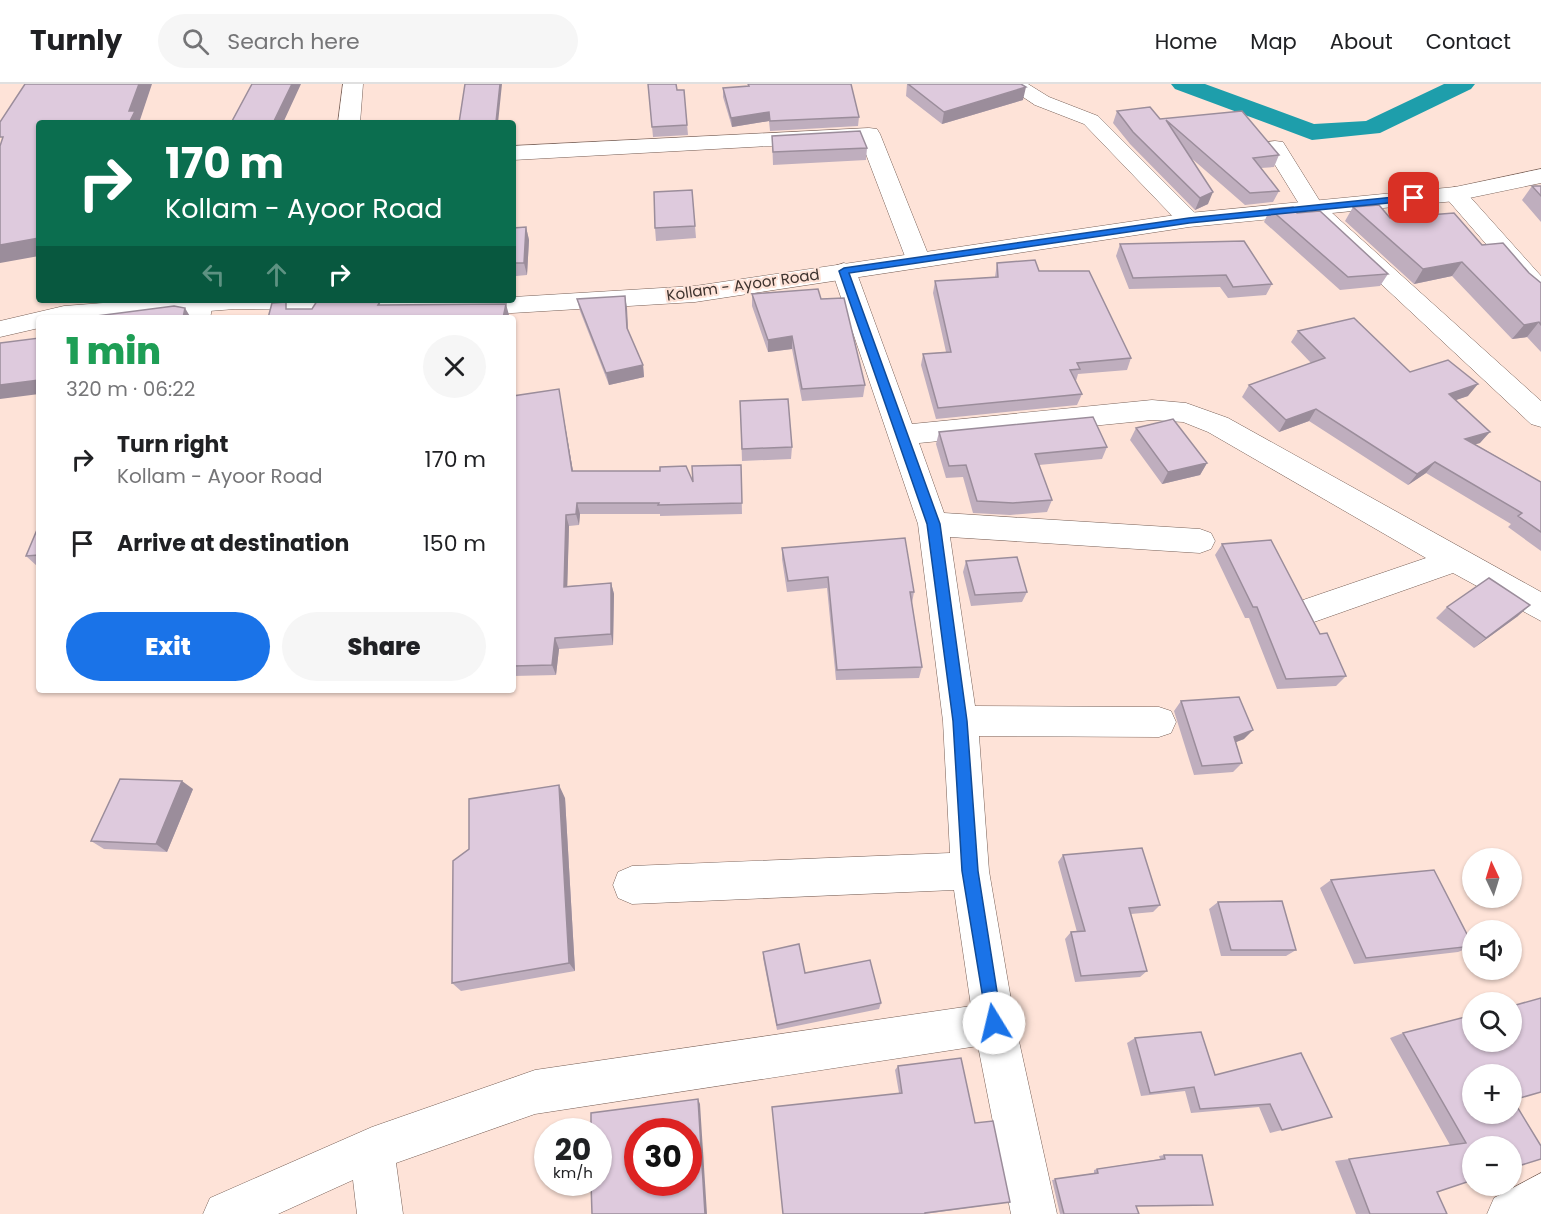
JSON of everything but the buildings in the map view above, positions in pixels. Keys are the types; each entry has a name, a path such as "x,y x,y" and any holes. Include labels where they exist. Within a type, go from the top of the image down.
{"street":[{"path":"349,120 353,84"},
{"path":"1014,84 1042,101 1091,120 1189,220"},
{"path":"516,153 869,134 918,259"},
{"path":"1275,147 1312,207 1541,417"},
{"name":"Kollam - Ayoor Road","path":"261,303 300,306 512,305 684,295 1189,220 1455,194 1541,176"},
{"path":"1455,194 1541,291"},
{"path":"844,271 933,524 960,721 970,871 994,1023 1034,1214"},
{"name":"Kollam - Ayoor Road","path":"60,315 198,311 228,303"},
{"path":"0,329 36,321"},
{"path":"900,435 1152,410 1186,413 1218,425 1541,608"},
{"path":"933,524 1200,541"},
{"path":"1314,609 1455,560"},
{"path":"960,721 1160,722"},
{"path":"632,885 970,871"},
{"path":"226,1214 372,1149 535,1092 994,1023"},
{"path":"372,1149 380,1214"},
{"path":"1510,1214 1541,1196"}],"waterway":[{"path":"1183,84 1312,132 1371,128 1463,84"}],"route":[{"path":"994,1023 970,871 960,721 933,524 844,271 1189,220 1414,198"}]}
